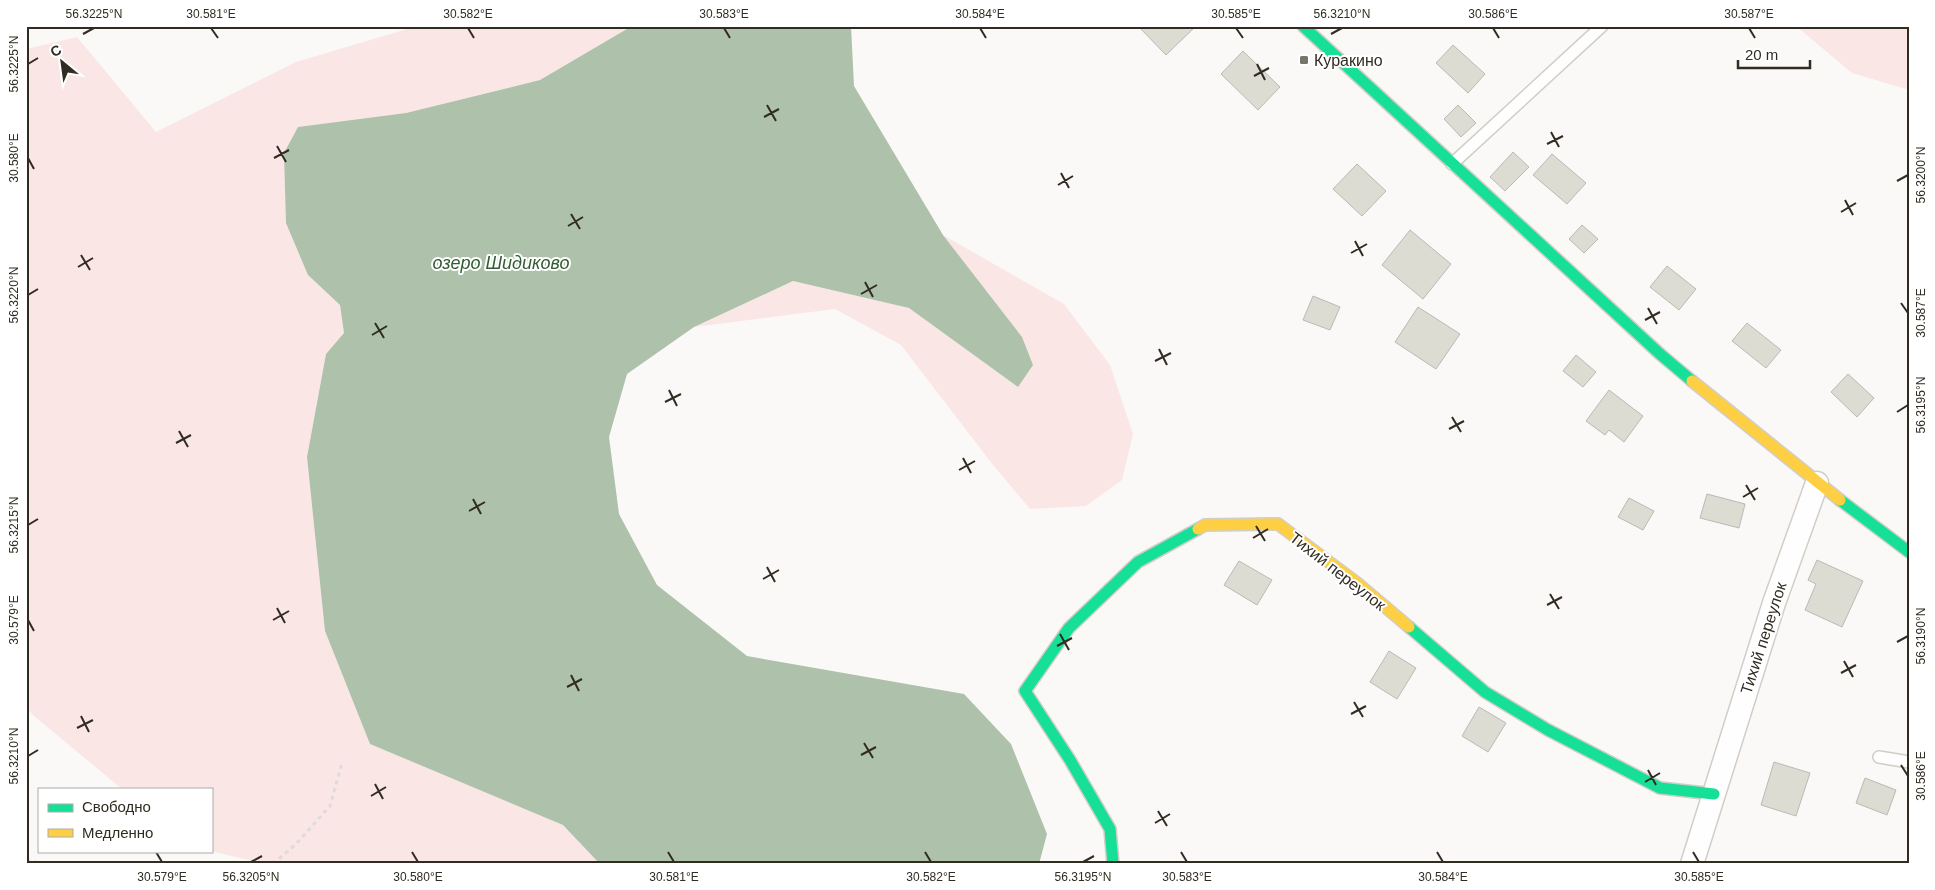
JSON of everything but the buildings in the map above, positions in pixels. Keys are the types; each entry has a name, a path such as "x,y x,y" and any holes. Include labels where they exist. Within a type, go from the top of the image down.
{"street":[{"path":"1303,26 1660,354 1817,483 1909,552"},
{"name":"Тихий переулок","path":"1692,864 1774,603 1817,483"},
{"name":"Тихий переулок","path":"1113,864 1110,829 1070,760 1025,691 1069,628 1138,562 1206,525 1278,524 1357,583 1485,692 1548,730 1660,788 1714,794"}],"lane":[{"path":"1452,164 1602,26"},
{"path":"1879,757 1909,762"}],"path":[{"path":"272,864 296,844 330,806 342,763"},
{"path":"26,860 44,864"}],"shaded area":[{"path":"417,26 632,26 540,80 406,113 298,127 308,275 340,305 344,333 326,354 307,457 325,631 370,744 563,825 605,864 266,864 212,851 212,788 121,788 34,716 26,707 26,49 77,37 156,132 296,62"},
{"path":"1796,26 1909,26 1909,90 1852,73"},
{"path":"943,235 1064,304 1110,365 1133,434 1122,480 1086,506 1030,509 993,465 901,345 835,309 694,327 793,281 909,308 1018,387 1022,337"}],"water":[{"name":"озеро Шидиково","path":"632,26 851,26 854,86 943,235 1022,337 1033,365 1018,387 909,308 793,281 694,327 627,374 609,437 619,514 657,585 747,656 964,694 1011,744 1047,834 1039,864 600,864 563,825 370,744 325,631 307,457 326,354 344,333 340,305 308,275 286,223 284,153 298,127 406,113 540,80"}],"traffic: fast":[{"path":"1303,26 1660,354 1692,381"},
{"path":"1840,500 1909,552"},
{"path":"1113,864 1110,829 1070,760 1025,691 1069,628 1138,562 1198,529"},
{"path":"1409,627 1485,692 1548,730 1660,788 1714,794"}],"traffic: slow":[{"path":"1692,381 1840,500"},
{"path":"1198,529 1205,525 1278,524 1357,583 1409,627"}],"place":[{"name":"Куракино","path":"1304,60"}]}
